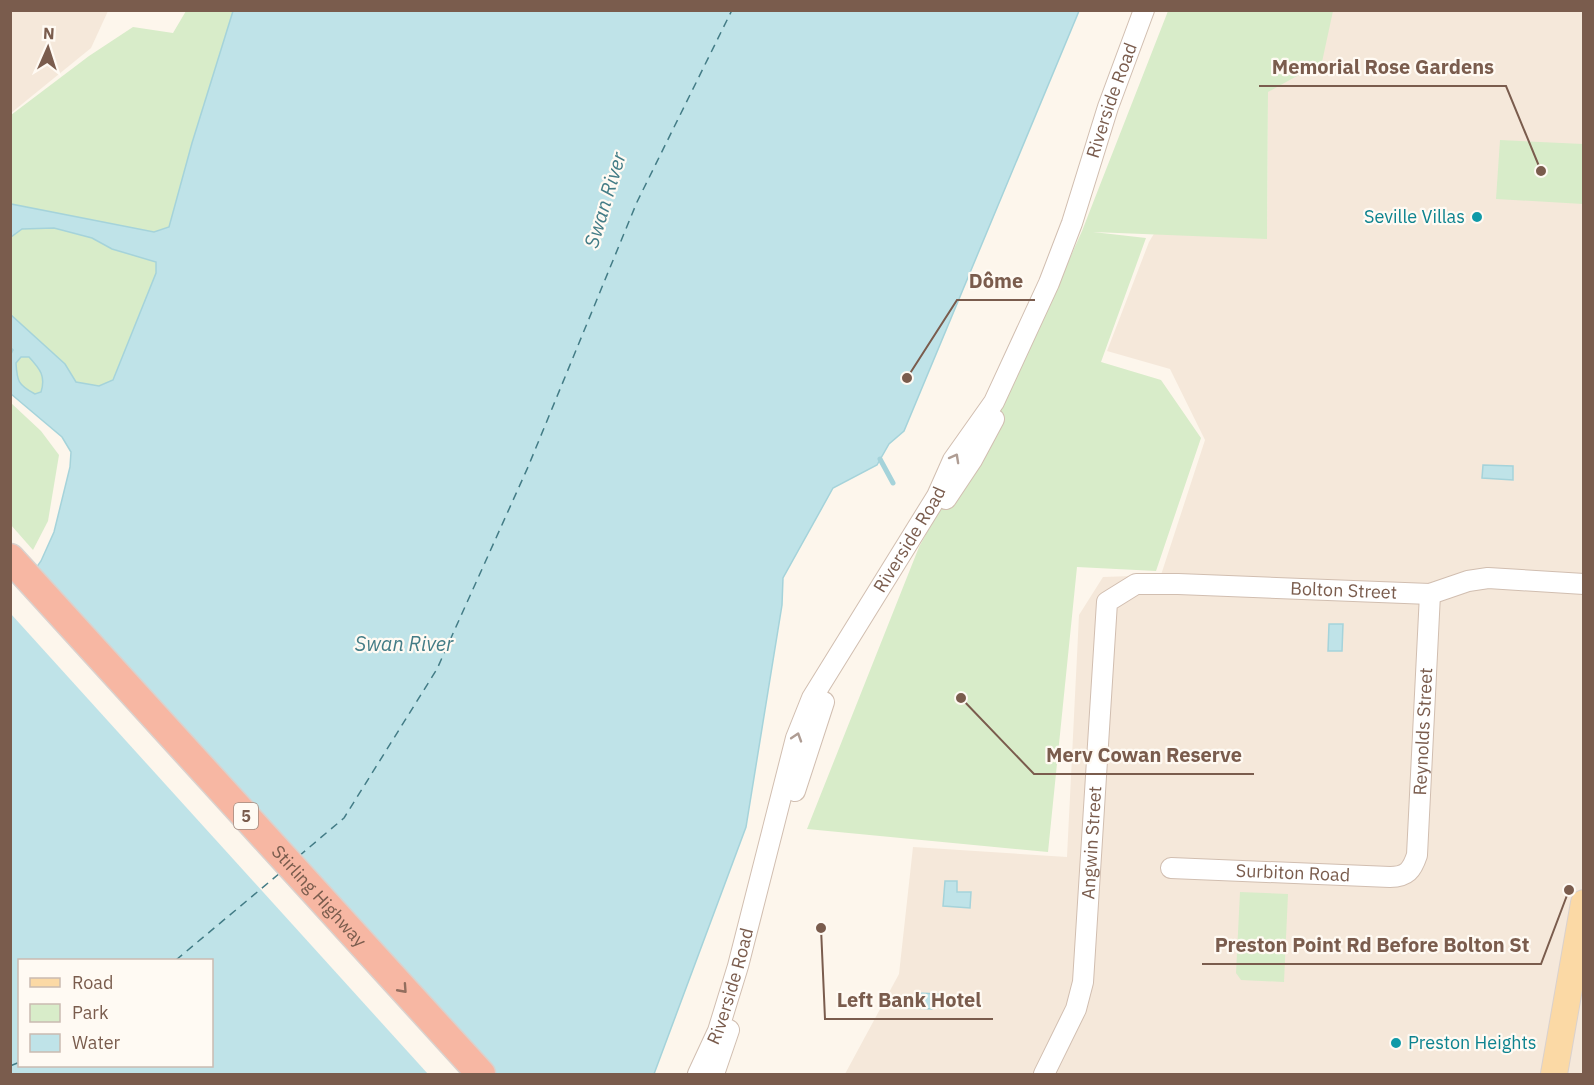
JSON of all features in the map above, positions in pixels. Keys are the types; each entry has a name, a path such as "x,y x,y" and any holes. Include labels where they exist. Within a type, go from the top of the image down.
{"highway":[{"name":"Stirling Highway","path":"10,558 481,1074"},
{"name":"Stirling Highway","path":"10,585 217,809 454,1074"}],"main road":[{"path":"1554,1074 1584,903"}],"street":[{"name":"Riverside Road","path":"698,1074 718,1030 738,966 796,738 812,698 937,496 958,451 994,402 1049,283 1072,223 1108,107 1144,10"},
{"name":"Riverside Road","path":"714,1074 727,1036 779,844 823,703 873,616 972,460 1024,362 1068,260 1157,10"},
{"name":"Bolton Street","path":"1107,602 1136,584 1430,594 1468,581 1488,578 1584,584"},
{"name":"Reynolds Street","path":"1412,868 1417,855 1430,594"},
{"name":"Angwin Street","path":"1044,1074 1076,1009 1083,982 1107,602"},
{"name":"Surbiton Road","path":"1171,868 1390,877 1400,877 1412,868"}],"shaded area":[{"path":"11,10 108,11 91,48 11,113"},
{"path":"1283,11 1583,11 1583,1074 845,1074 899,974 913,847 1067,857 1079,615 1103,577 1161,575 1205,440 1170,369 1107,351 1149,242 1155,232 1267,238 1268,92"}],"green space":[{"path":"186,11 233,11 192,143 170,227 154,232 11,204 11,115 89,56 133,27 173,33"},
{"path":"1168,11 1333,11 1322,62 1268,92 1267,239 1093,232 1146,238 1101,362 1161,380 1201,438 1156,571 1077,567 1048,852 807,829 919,547 1034,338 1082,231"},
{"path":"1500,140 1583,144 1583,204 1496,199"},
{"path":"54,228 92,238 112,249 156,261 156,273 113,380 99,386 76,383 65,364 11,315 11,237 22,229"},
{"path":"21,357 30,357 39,369 43,381 41,392 35,394 20,382 16,363"},
{"path":"11,403 41,431 59,455 48,521 33,550 11,525"},
{"path":"1240,892 1288,894 1284,982 1241,980 1236,973"}],"water":[{"name":"Swan River","path":"233,11 1079,11 904,431 889,444 877,465 833,488 783,578 782,605 746,827 654,1074 11,1074 11,604 41,561 54,532 70,467 71,452 62,437 11,394 10,356 13,350 11,348 11,315 65,364 76,382 99,386 113,380 156,273 156,262 112,249 92,238 54,228 22,229 11,237 11,204 154,232 169,227 192,143","holes":["21,357 29,357 39,369 43,381 41,392 35,394 25,388 17,374 16,363"]},
{"path":"1483,465 1513,466 1513,480 1482,478"},
{"path":"1329,624 1343,624 1342,651 1328,651"},
{"path":"945,881 957,881 957,892 971,892 970,908 943,906"},
{"path":"915,993 942,994 941,1000 932,1000 932,1009 914,1008"}],"pier":[{"path":"34,565 496,1074 428,1074 11,614 10,598"}],"waterway":[{"path":"880,459 893,483"}],"ferry route":[{"path":"299,856 344,818 437,669 528,467 637,202 732,10"},
{"path":"177,959 280,873"},
{"path":"10,1066 18,1063"}],"place":[{"name":"Memorial Rose Gardens","path":"1541,171"},
{"name":"Seville Villas","path":"1477,217"},
{"name":"Dôme","path":"907,378"},
{"name":"Merv Cowan Reserve","path":"961,698"},
{"name":"Preston Point Rd Before Bolton St","path":"1569,890"},
{"name":"Left Bank Hotel","path":"821,928"},
{"name":"Preston Heights","path":"1396,1043"}]}
